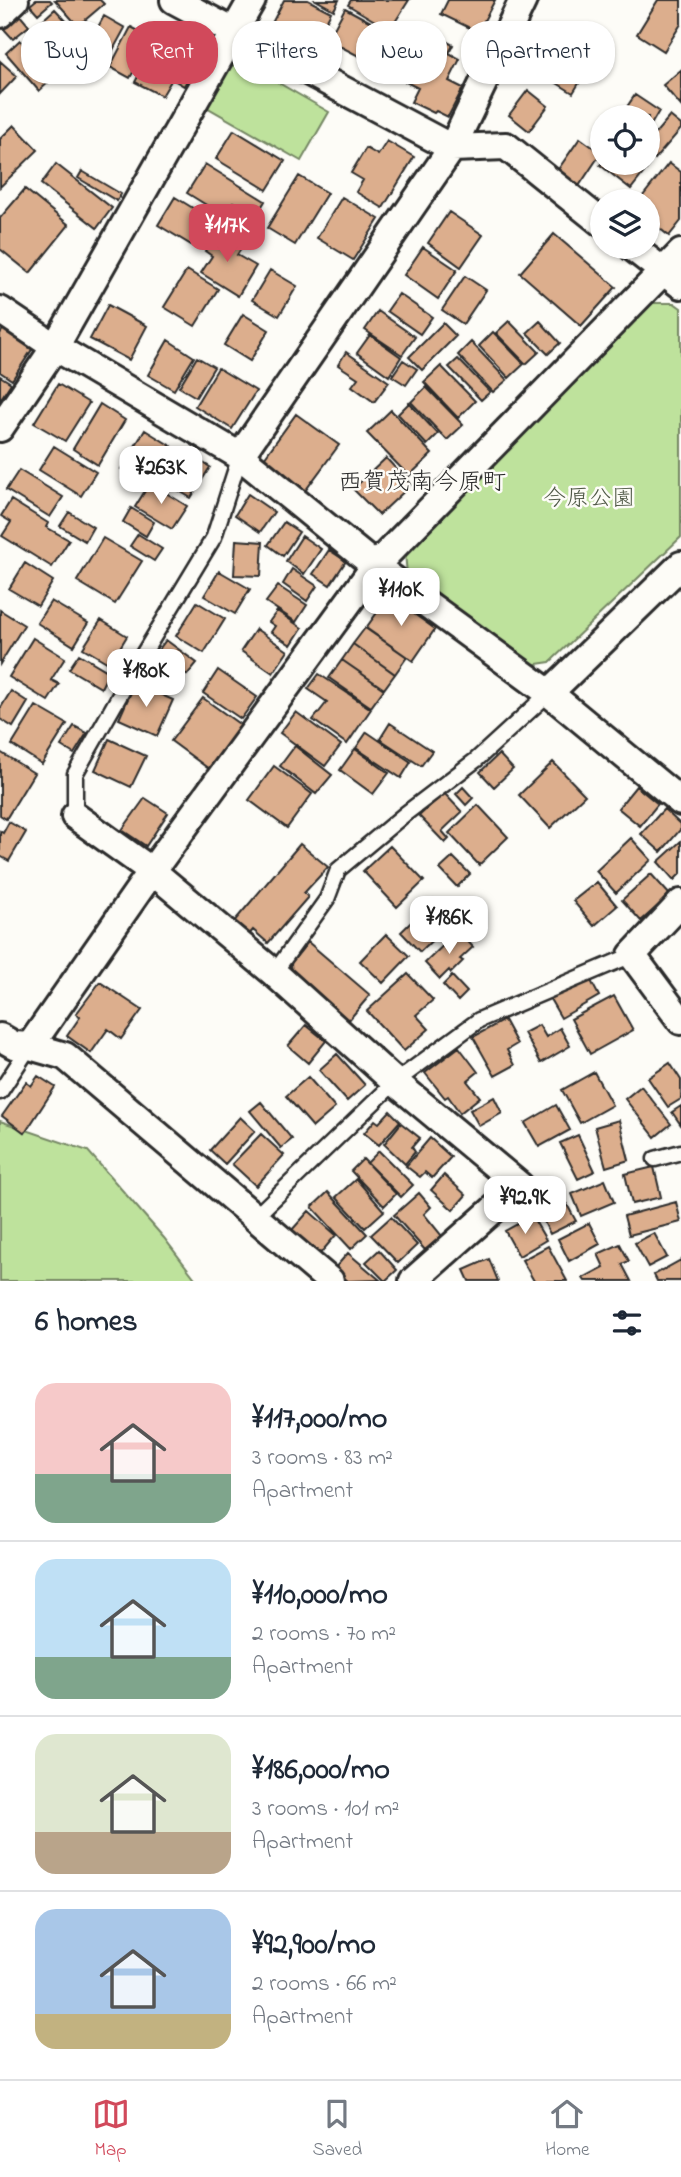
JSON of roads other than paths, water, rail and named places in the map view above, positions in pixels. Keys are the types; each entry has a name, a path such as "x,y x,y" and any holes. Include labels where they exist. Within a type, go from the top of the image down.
{"street":[{"path":"0,14 15,0"},
{"path":"174,0 232,31"},
{"path":"240,21 252,0"},
{"path":"240,456 452,148 523,0"},
{"path":"0,428 55,347 232,34"},
{"path":"331,84 452,148 506,146 590,213"},
{"path":"30,1046 152,871 375,566 675,269 655,259"},
{"path":"0,310 55,347 240,456 375,566 549,693 681,802"},
{"path":"549,693 681,565"},
{"path":"75,816 152,871 274,973 395,1082 520,1186 413,1281"},
{"path":"681,904 632,956 681,1021"},
{"path":"0,1037 13,1045 30,1046 65,1056 330,1281"}],"lane":[{"path":"75,816 75,774 214,537 240,456"},
{"path":"274,973 327,899 338,870 476,760 549,693"},
{"path":"255,1217 395,1082 479,1020 632,956"},
{"path":"0,1092 30,1046"},
{"path":"655,1159 681,1152"}],"district":[{"name":"西賀茂南今原町","path":"422,481"}],"park label":[{"name":"今原公園","path":"589,497"}]}
